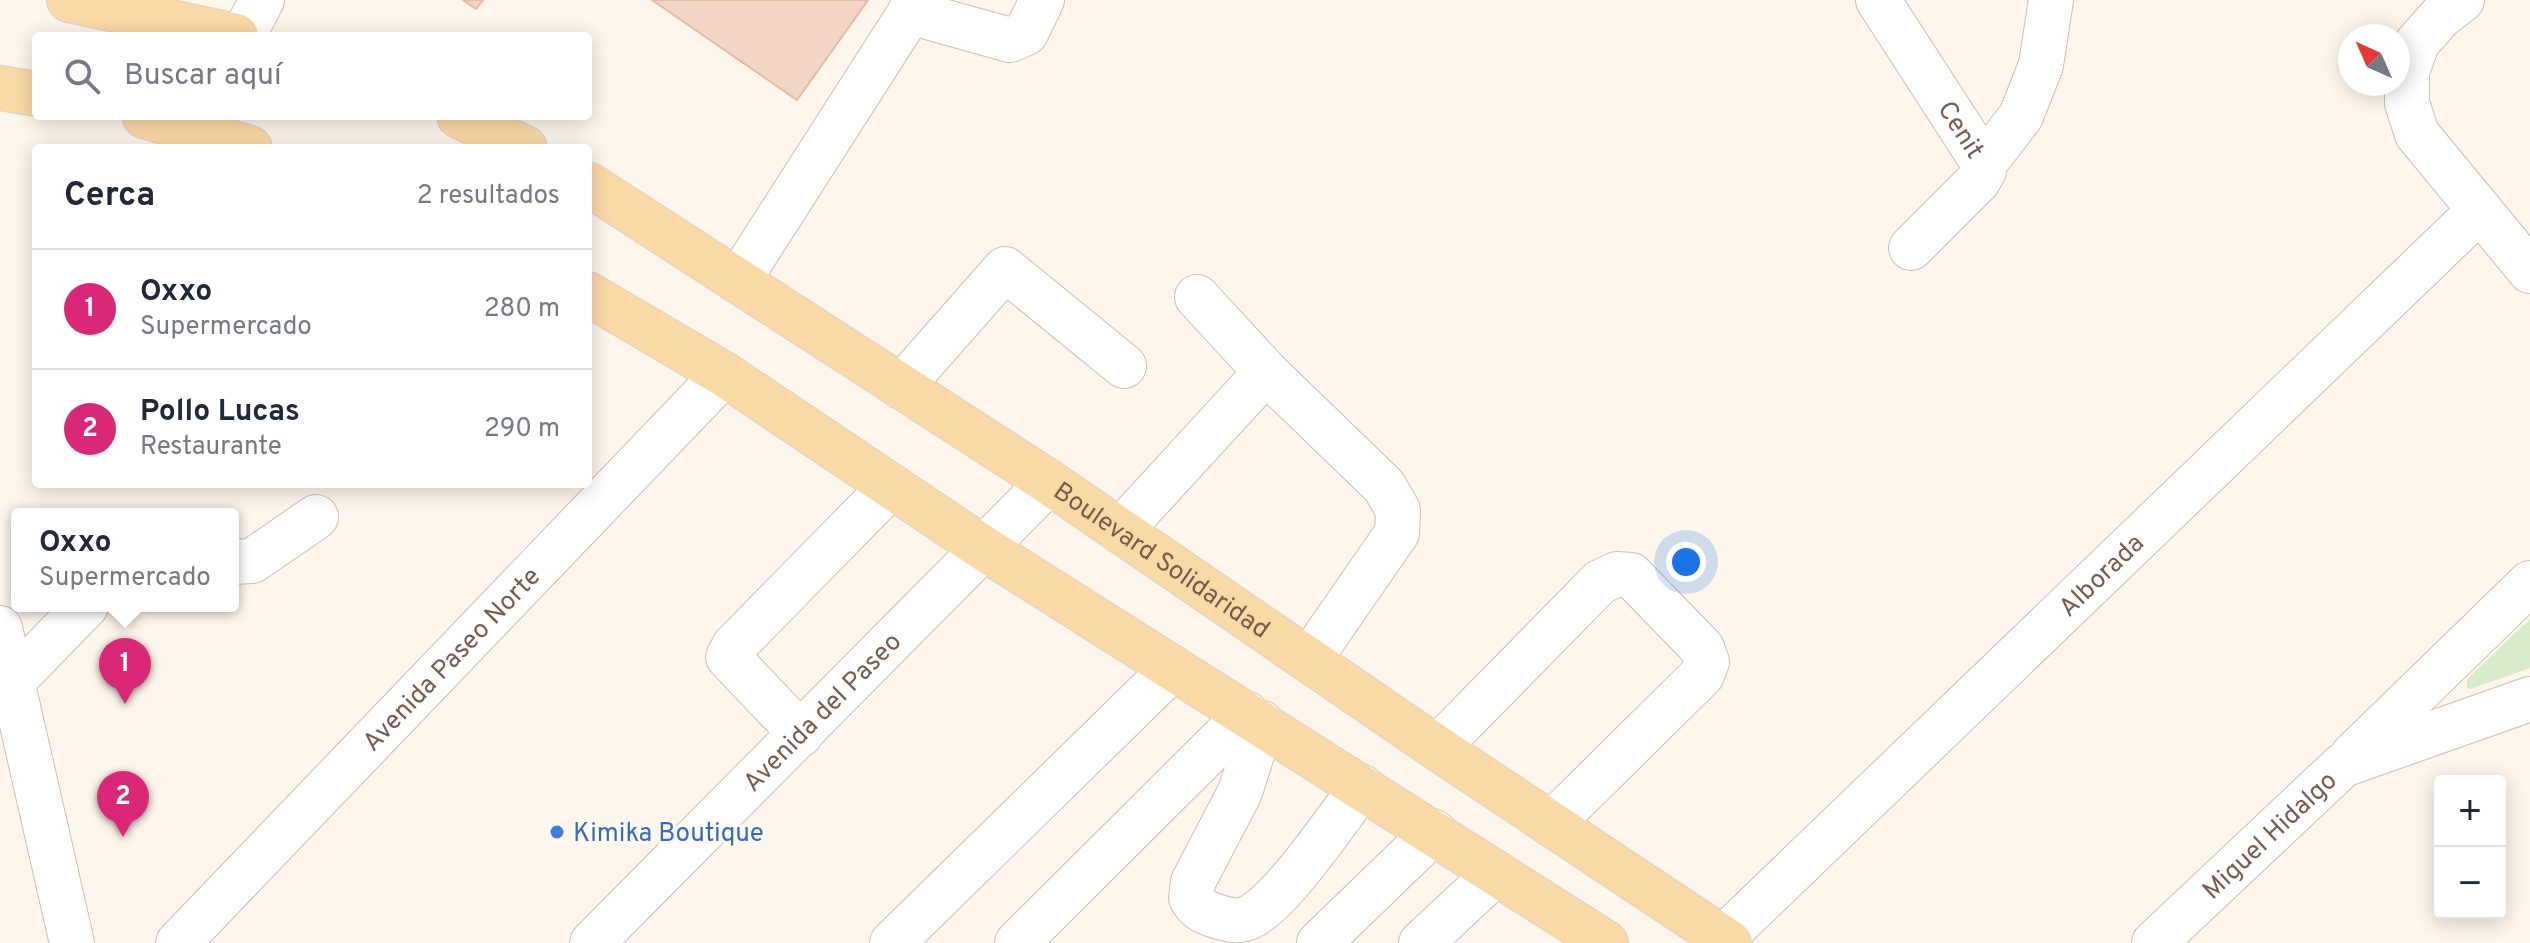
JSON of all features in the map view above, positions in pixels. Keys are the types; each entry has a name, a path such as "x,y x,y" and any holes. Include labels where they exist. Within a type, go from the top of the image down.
{"main road":[{"path":"79,1 218,32"},
{"path":"0,88 32,93"},
{"path":"157,120 233,144"},
{"path":"467,120 517,144"},
{"name":"Boulevard Solidaridad","path":"592,187 1049,482 1437,748 1726,941"},
{"path":"592,296 724,374 985,549 1606,943"}],"street":[{"path":"245,32 262,0"},
{"path":"738,281 914,6 1010,40 1026,33 1042,0"},
{"path":"1984,164 2021,116 2041,65 2051,0"},
{"path":"2462,0 2441,16 2417,43 2407,72 2407,103 2417,134 2530,271"},
{"name":"Cenit","path":"1884,3 1984,164 1978,181 1911,248"},
{"name":"Alborada","path":"1726,941 2480,210"},
{"path":"901,387 1005,269 1124,366"},
{"path":"1197,297 1266,372 1384,486 1398,510 1397,533 1309,660"},
{"path":"1120,531 1266,372"},
{"name":"Avenida Paseo Norte","path":"178,943 724,374"},
{"name":"Avenida del Paseo","path":"592,943 1049,482"},
{"path":"801,734 728,657 734,646 891,486"},
{"path":"239,562 252,561 316,517"},
{"path":"1437,748 1600,582 1617,574 1631,575 1702,648 1707,662 1702,675 1551,824"},
{"path":"2343,765 2530,583"},
{"path":"12,682 80,612"},
{"path":"0,628 12,682 12,745 72,943"},
{"path":"892,943 1173,668"},
{"name":"Miguel Hidalgo","path":"2154,943 2343,765 2530,699"},
{"path":"1254,719 1240,792 1193,882 1191,898 1202,911 1230,921 1251,916 1262,908 1302,864 1362,787"},
{"path":"1017,943 1254,719"},
{"path":"1319,943 1434,832"},
{"path":"1421,943 1496,873"}],"green space":[{"path":"2530,619 2530,668 2470,689 2467,687 2467,679"}],"building":[{"path":"463,0 483,0 476,9"},
{"path":"652,0 868,0 797,100"}],"place":[{"name":"Oxxo","path":"125,704"},
{"name":"Kimika Boutique","path":"557,832"},
{"name":"Pollo Lucas","path":"123,837"}]}
